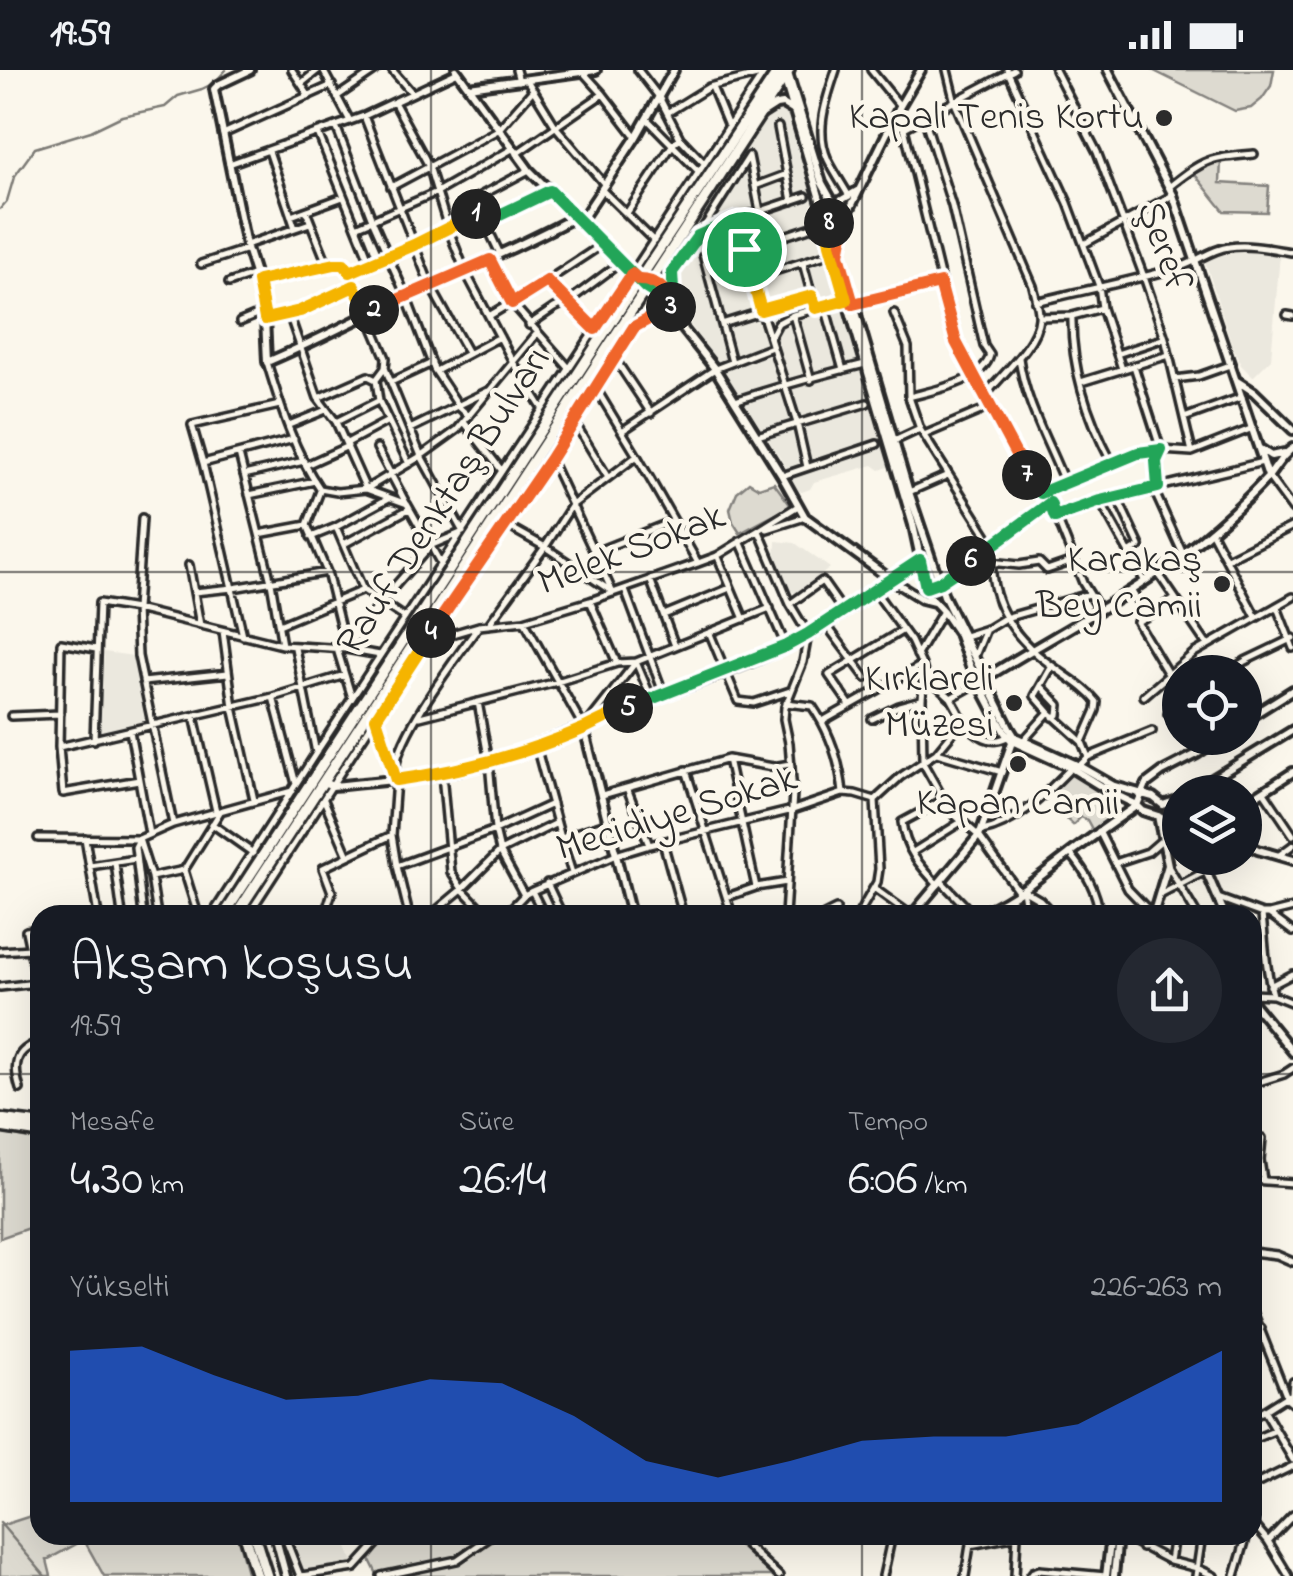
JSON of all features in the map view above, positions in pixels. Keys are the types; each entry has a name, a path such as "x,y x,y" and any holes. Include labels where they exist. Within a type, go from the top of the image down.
{"highway":[{"name":"Rauf Denktaş Bulvarı","path":"245,905 328,784 642,280 758,118 779,71"},
{"name":"Rauf Denktaş Bulvarı","path":"231,905 779,71"},
{"path":"0,1118 30,1122"},
{"path":"0,1127 30,1132"},
{"path":"247,1545 256,1576"},
{"path":"257,1545 267,1576"}],"street":[{"path":"250,70 214,90 264,316 267,362 288,425 320,490 366,489 421,456 456,430 537,332"},
{"path":"292,70 308,96"},
{"path":"302,83 320,70 350,122"},
{"path":"338,96 375,70"},
{"path":"392,70 412,93"},
{"path":"516,70 603,188 654,241"},
{"path":"470,87 596,70"},
{"path":"638,70 659,97 680,138 704,163"},
{"path":"267,362 578,220 603,188 674,70"},
{"path":"836,70 824,107 822,144 850,196"},
{"path":"871,70 900,106"},
{"path":"921,70 858,190 846,217 839,254 865,364 913,525 928,595 958,633 1014,738 1162,804"},
{"path":"947,70 955,103 1022,258 1040,317 1019,358 984,396"},
{"name":"Şeref","path":"1055,70 1113,190 1165,338 1192,452"},
{"path":"1108,70 1173,195 1268,476 1293,510"},
{"path":"229,164 350,122 457,71 528,170 621,262 674,306"},
{"path":"667,113 712,86 779,71"},
{"path":"779,71 795,112 826,217 830,244 909,492 944,596 982,680"},
{"path":"779,71 822,183 846,217"},
{"name":"Rauf Denktaş Bulvarı","path":"219,905 595,329 642,280 654,241 728,126 779,71"},
{"path":"904,128 1010,71 1084,244 1122,370"},
{"path":"577,72 603,94 636,136"},
{"path":"223,134 332,85"},
{"path":"712,86 728,126"},
{"path":"391,187 498,130 533,90"},
{"path":"356,228 438,192 514,152 603,94"},
{"path":"394,102 430,166 465,271 542,408"},
{"path":"758,118 782,104 795,112"},
{"path":"364,116 430,285 468,353"},
{"path":"896,116 904,128 956,342 1024,470 1050,503 1073,561 1099,609"},
{"path":"909,397 974,376 986,367 990,355 984,346 952,206 924,117"},
{"path":"647,118 698,171"},
{"path":"336,126 432,363 502,470"},
{"path":"778,127 792,200"},
{"path":"318,133 371,264"},
{"path":"627,213 680,138"},
{"path":"268,151 295,228"},
{"path":"1169,187 1195,165 1214,158 1254,154"},
{"path":"760,211 748,156 672,272 674,306 684,330 736,402 805,517 922,600 935,602 944,596"},
{"path":"500,254 474,199 528,170"},
{"path":"754,186 786,174"},
{"path":"826,217 826,209 858,190"},
{"path":"485,222 550,191"},
{"path":"1084,244 1173,195"},
{"path":"291,216 344,196"},
{"path":"698,236 806,196"},
{"path":"306,211 328,266"},
{"path":"350,272 480,212"},
{"path":"826,217 838,223 846,217"},
{"path":"737,219 807,467"},
{"path":"201,264 310,223"},
{"path":"744,249 812,227"},
{"path":"698,236 732,362"},
{"path":"489,316 603,244"},
{"path":"1036,302 1144,277 1228,246 1291,252"},
{"path":"752,278 822,256"},
{"path":"490,260 512,303 569,368"},
{"path":"530,324 621,262"},
{"path":"803,263 816,308"},
{"path":"229,283 344,264 368,313 386,358 385,368 421,456 463,532 430,546 346,649"},
{"path":"547,281 595,329"},
{"path":"770,338 778,323 816,308 940,283"},
{"path":"240,322 289,314 354,286"},
{"path":"722,324 812,296"},
{"path":"252,905 324,800 328,784 550,460 634,327 674,306"},
{"path":"824,306 842,370"},
{"path":"1040,317 1072,316 1102,308"},
{"path":"894,313 908,347 909,397 922,432 993,545 990,562 1005,618 1031,649 1086,689 1097,702 1082,742"},
{"path":"289,314 318,398 336,422 366,489 408,506"},
{"path":"794,316 810,380"},
{"path":"1072,316 1076,374 1112,462"},
{"path":"436,371 500,337"},
{"path":"1117,354 1165,338"},
{"path":"622,430 714,369 772,346"},
{"path":"1080,382 1169,355"},
{"path":"1019,358 1042,436 1065,484"},
{"path":"614,359 650,413"},
{"path":"391,382 432,363"},
{"path":"736,402 786,383 865,364"},
{"path":"1175,379 1198,376 1230,364"},
{"path":"1134,366 1161,450 1156,461 1156,488 1183,554"},
{"path":"385,368 376,380 379,401 409,464"},
{"path":"318,398 368,376 376,380"},
{"path":"1236,380 1293,430"},
{"path":"596,389 698,563"},
{"path":"410,429 490,390"},
{"path":"1183,418 1242,398"},
{"path":"336,422 379,401"},
{"path":"757,436 867,403"},
{"path":"243,636 192,425 280,404"},
{"path":"894,441 990,406"},
{"path":"288,425 326,410"},
{"path":"244,475 305,463 388,420"},
{"path":"575,422 608,476"},
{"path":"1041,493 1138,453 1192,452 1253,428"},
{"path":"203,463 294,439"},
{"path":"782,476 876,444"},
{"path":"378,448 441,564"},
{"path":"1259,448 1270,456 1290,450"},
{"path":"951,698 1131,590 1183,554 1268,476 1290,450"},
{"path":"239,454 271,582 282,645"},
{"path":"489,624 572,504 637,456"},
{"path":"550,460 613,593"},
{"path":"1055,517 1100,501 1263,462"},
{"path":"909,492 948,474"},
{"path":"249,496 314,481"},
{"path":"320,490 307,526 327,572 346,649"},
{"path":"1117,497 1140,546 1129,553"},
{"path":"311,536 390,498"},
{"path":"1100,501 1144,580"},
{"path":"926,587 940,582 1050,503"},
{"path":"344,544 408,506"},
{"name":"Melek Sokak","path":"425,642 590,602 698,563 717,556 798,506"},
{"name":"Melek Sokak","path":"759,531 805,517"},
{"path":"142,518 136,609 138,656 174,824"},
{"path":"594,552 673,520"},
{"path":"505,525 613,593"},
{"path":"259,534 307,526"},
{"path":"1227,559 1293,526"},
{"path":"336,527 363,590 405,618"},
{"path":"759,531 790,604 808,634 784,719 793,810 786,905"},
{"path":"1211,531 1256,618"},
{"path":"740,541 786,646"},
{"path":"328,784 442,774 489,762 584,728 786,646 931,554"},
{"path":"717,556 744,619"},
{"path":"990,562 1019,566 1040,562 1047,570 1073,561"},
{"path":"188,565 200,625"},
{"path":"194,592 327,572"},
{"path":"1158,572 1207,645"},
{"path":"650,579 675,646"},
{"path":"790,604 822,581 843,611"},
{"path":"664,615 730,588"},
{"path":"624,589 664,695"},
{"path":"279,625 363,590"},
{"path":"874,590 904,630 922,665 924,763 942,800 962,822 980,834 1021,891 1024,905"},
{"path":"1131,590 1147,616"},
{"path":"964,636 1005,618 1090,594"},
{"path":"1194,655 1293,597"},
{"path":"1162,664 1137,622 1175,599"},
{"path":"590,602 617,663"},
{"path":"94,740 99,603 282,645 380,655"},
{"path":"1277,607 1293,648"},
{"path":"417,718 617,663 636,662 770,608"},
{"path":"918,654 943,610"},
{"path":"524,621 584,728 628,905"},
{"path":"825,624 866,678"},
{"path":"407,905 392,835 395,760 417,718 479,626"},
{"path":"974,659 986,629"},
{"path":"850,705 830,675 904,630"},
{"path":"223,631 233,707 254,800"},
{"path":"710,633 738,702 754,703 790,691"},
{"path":"1258,655 1291,640"},
{"path":"96,649 61,644 63,793 139,780"},
{"path":"294,647 316,753"},
{"path":"336,648 352,698"},
{"path":"636,662 648,690"},
{"path":"584,728 636,662"},
{"path":"822,722 922,665"},
{"path":"1055,668 1035,696 1082,742 1088,757"},
{"path":"143,682 228,673"},
{"path":"924,673 951,698 963,720 982,738 992,741 1014,738 1051,714 1058,714 1060,705 1041,686"},
{"path":"60,747 273,698 345,675"},
{"path":"1144,696 1162,680"},
{"path":"1262,709 1293,690"},
{"path":"273,698 296,784"},
{"path":"872,719 922,699"},
{"path":"478,702 500,851 524,895"},
{"path":"786,703 812,706 822,722 840,768 842,793"},
{"path":"11,716 60,714"},
{"path":"151,876 184,870 219,810 194,716"},
{"path":"376,718 395,777"},
{"path":"865,905 875,889 879,869 875,800 936,753 963,720"},
{"path":"1219,775 1293,730"},
{"path":"130,731 149,834"},
{"path":"980,834 997,828 1034,804 1088,757 1152,731"},
{"path":"920,905 980,834 1014,738"},
{"path":"536,746 572,873"},
{"path":"936,753 1002,772"},
{"path":"999,905 1138,805 1146,784 1195,755"},
{"path":"602,795 728,759 773,767 790,764"},
{"path":"728,759 756,888"},
{"path":"1075,767 1110,792 1162,818"},
{"path":"686,770 729,905"},
{"path":"1293,772 1263,791 1293,835"},
{"path":"442,774 452,872 477,905"},
{"path":"628,788 649,845"},
{"path":"142,905 135,847 140,839 219,810 291,791 305,791"},
{"name":"Mecidiye Sokak","path":"514,905 547,883 649,845 742,824 842,793 875,800"},
{"path":"324,800 348,856"},
{"path":"942,800 902,822 904,837 919,865 963,905"},
{"path":"397,866 552,804"},
{"path":"1158,816 1162,813"},
{"path":"1158,816 1162,834"},
{"path":"560,838 609,822"},
{"path":"912,852 962,822"},
{"path":"444,905 500,851 557,823"},
{"path":"212,824 253,853"},
{"path":"1099,831 1128,889 1143,905"},
{"path":"328,905 332,892 322,868 392,835"},
{"path":"38,838 140,839"},
{"path":"85,838 96,905"},
{"path":"140,839 155,905"},
{"path":"1115,864 1148,852 1162,839"},
{"path":"663,842 680,905"},
{"path":"1278,856 1293,845"},
{"path":"1262,851 1293,860"},
{"path":"1070,854 1086,872 1098,905"},
{"path":"90,866 136,859"},
{"path":"114,863 120,905"},
{"path":"184,870 195,905"},
{"path":"1155,905 1165,875"},
{"path":"1175,875 1192,905"},
{"path":"1160,895 1199,875"},
{"path":"1208,875 1221,905"},
{"path":"726,897 787,882"},
{"path":"547,883 557,905"},
{"path":"875,889 898,905"},
{"path":"532,890 539,905"},
{"path":"1021,891 1045,905"},
{"path":"1218,898 1239,905"},
{"path":"1265,914 1293,908"},
{"path":"1262,913 1293,932"},
{"path":"1265,914 1264,965 1272,995"},
{"path":"0,951 30,949 26,931 30,930"},
{"path":"1270,986 1293,974"},
{"path":"0,987 30,984"},
{"path":"1262,997 1272,995 1293,1003"},
{"path":"1262,1012 1293,1052"},
{"path":"20,1089 14,1069 20,1054 30,1046"},
{"path":"1262,1081 1293,1068"},
{"path":"1262,1173 1263,1180 1293,1184"},
{"path":"1262,1253 1278,1254 1293,1262"},
{"path":"1262,1328 1290,1402"},
{"path":"1290,1402 1293,1373"},
{"path":"1262,1480 1293,1463 1264,1412 1286,1397 1290,1402"},
{"path":"1262,1436 1274,1431"},
{"path":"1268,1541 1293,1515"},
{"path":"1262,1534 1288,1576"},
{"path":"277,1545 286,1576"},
{"path":"288,1545 301,1576 356,1568 376,1545"},
{"path":"381,1576 458,1560 479,1545"},
{"path":"745,1545 779,1576"},
{"path":"883,1576 890,1545"},
{"path":"965,1576 970,1545"},
{"path":"1015,1576 1017,1545"},
{"path":"1030,1576 1039,1570 1110,1576 1115,1545"},
{"path":"1136,1545 1214,1576"},
{"path":"1170,1561 1172,1545"},
{"path":"1196,1572 1200,1545"},
{"path":"1234,1576 1243,1545"}],"shaded area":[{"path":"1152,70 1274,70 1271,86 1262,99 1251,108 1235,111"},
{"path":"782,107 788,112 891,461 880,470 873,465 814,482 802,492 796,490 786,467 664,280 677,251 760,125 772,111"},
{"path":"1221,159 1220,183 1269,186 1267,212 1224,211 1192,171"},
{"path":"1246,250 1280,254 1271,359 1253,377 1241,365 1232,345 1205,261"},
{"path":"749,482 759,488 774,483 791,506 740,533 730,509 737,492"},
{"path":"776,541 795,543 830,568 797,594 788,589 775,561"},
{"path":"104,652 134,656 145,724 99,732"},
{"path":"1072,773 1114,800 1118,813 1093,831 1081,817 1073,825 1062,815 1051,793"},
{"path":"0,1133 30,1139 30,1228 0,1238"},
{"path":"30,1516 30,1545 75,1545 47,1560 51,1576 0,1576 0,1526"},
{"path":"87,1545 240,1545 248,1576 104,1576"},
{"path":"293,1545 346,1545 354,1565 345,1569 303,1573"},
{"path":"381,1545 471,1545 454,1557 377,1574 370,1560"},
{"path":"486,1545 741,1545 775,1576 396,1576 460,1563"}],"waterway":[{"path":"0,209 7,201 14,177 35,148 91,131 122,116 165,107 178,96 214,83 226,70"},
{"path":"0,1523 45,1576"}],"place":[{"name":"Kapalı Tenis Kortu","path":"1164,118"},
{"name":"Karakaş Bey Camii","path":"1222,584"},
{"name":"Kırklareli Müzesi","path":"1014,703"},
{"name":"Kapan Camii","path":"1018,764"}],"route":[{"path":"744,249 737,219 698,236 672,272 674,306 646,288 639,280 632,274 550,191 485,222 480,212 350,272 344,264 335,264 258,281 265,319 300,311 354,286 368,313 490,260 512,303 547,281 595,329 632,274 660,286 674,306 634,327 550,460 376,718 396,780 489,762 786,646 920,560 926,587 940,582 1050,503 1055,517 1158,487 1156,461 1161,450 1112,462 1041,493 1024,470 956,342 940,283 853,304 839,254 846,217 838,223 826,222 846,300 816,308 812,296 761,310 744,249"}]}
